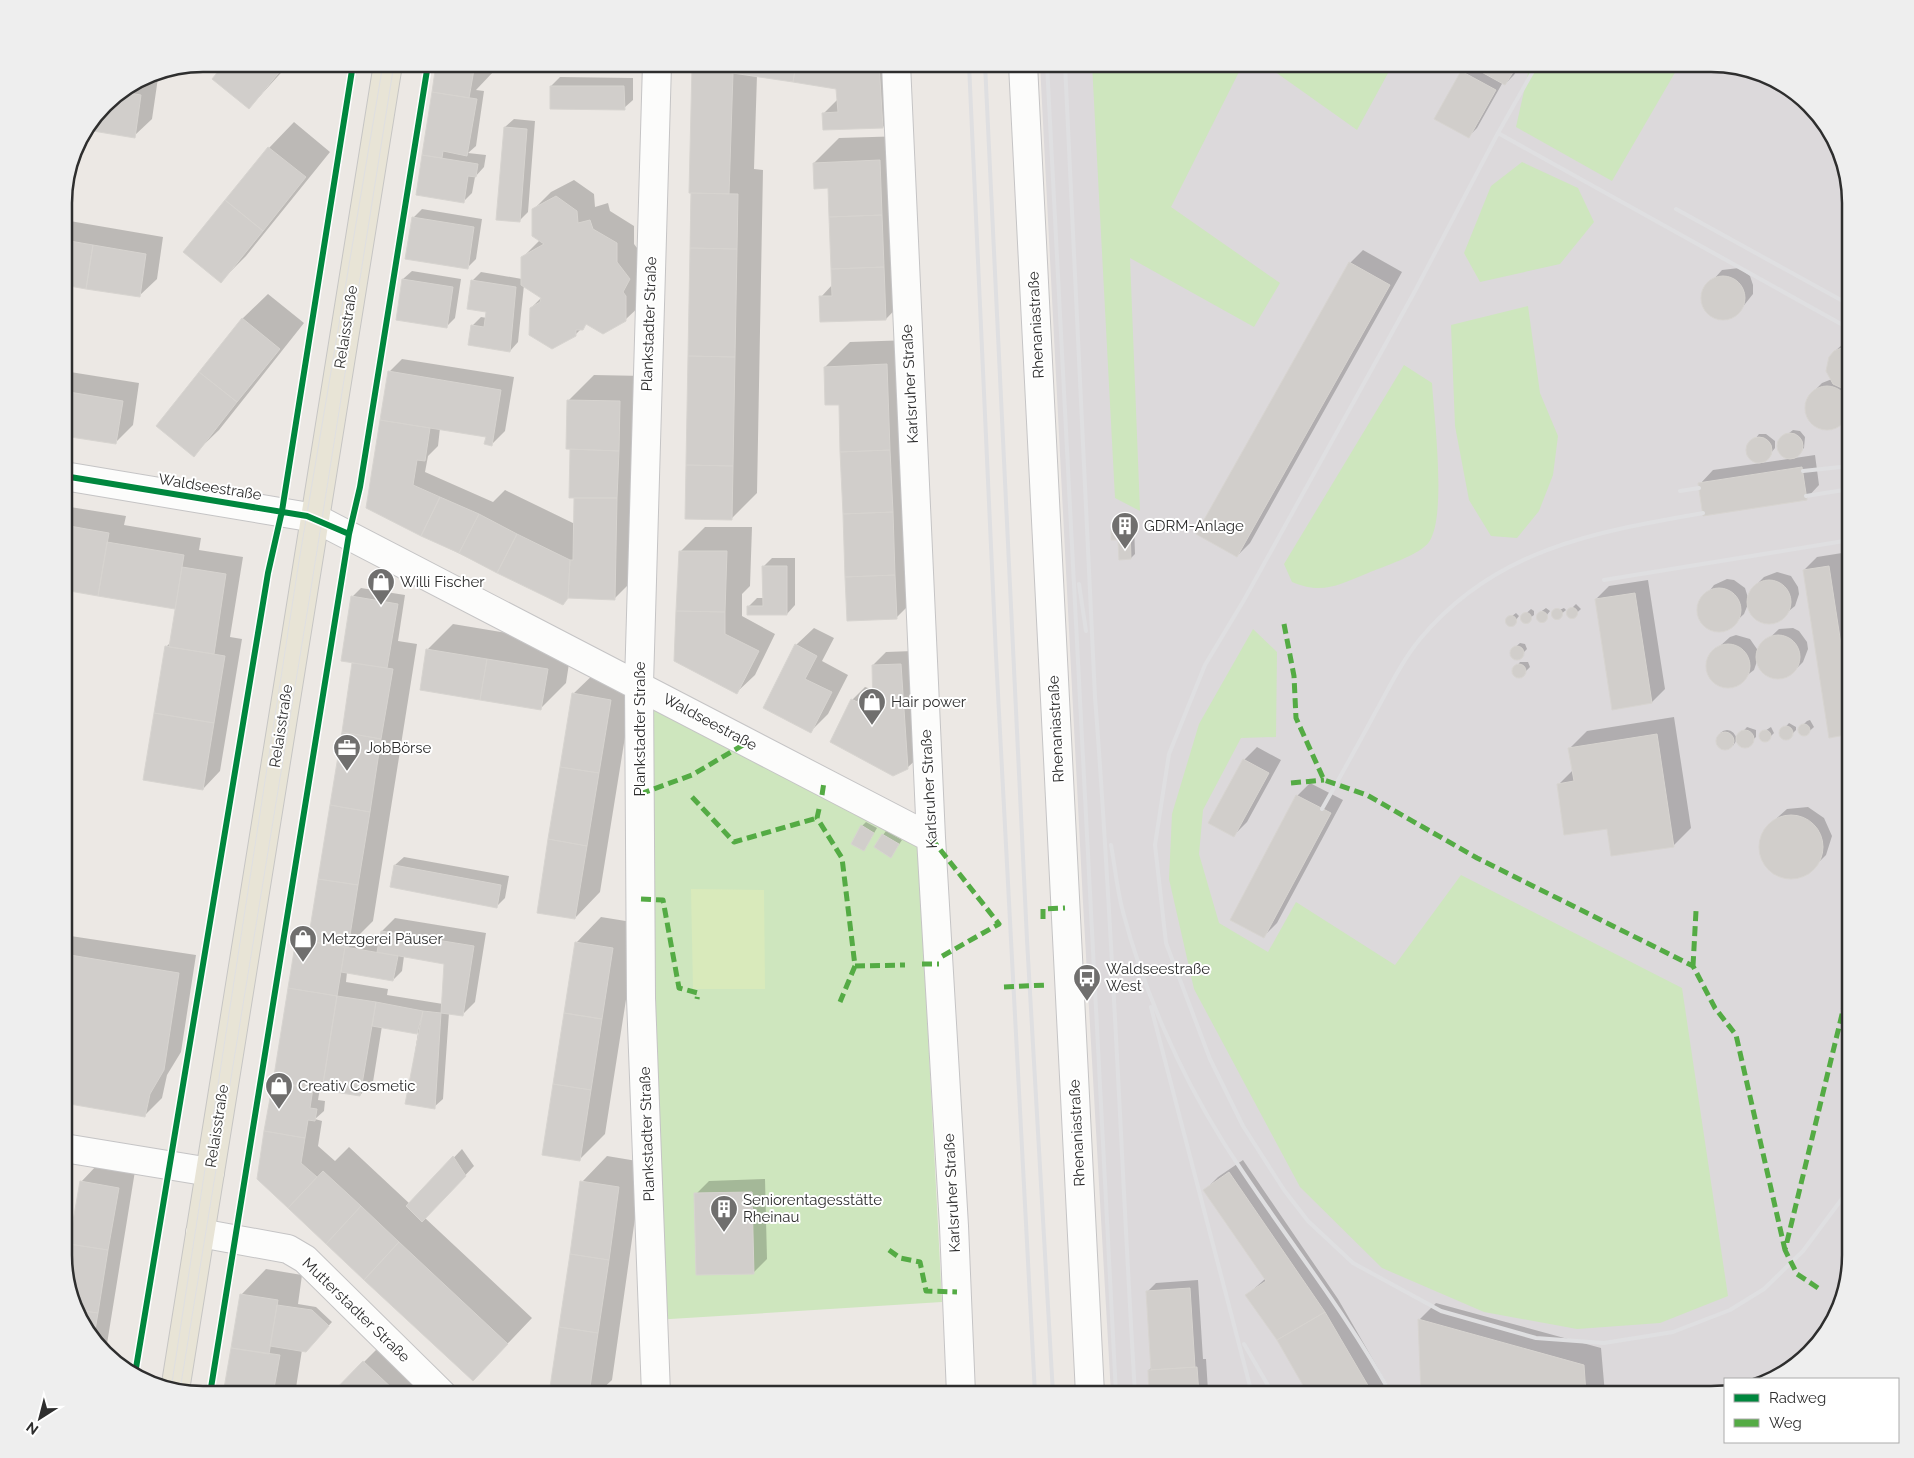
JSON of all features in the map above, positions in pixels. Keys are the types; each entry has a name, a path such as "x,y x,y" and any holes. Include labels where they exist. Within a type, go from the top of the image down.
{"main road":[{"name":"Relaisstraße","path":"176,1382 387,73"}],"street":[{"name":"Rhenaniastraße","path":"1023,72 1090,1386"},
{"name":"Plankstadter Straße","path":"656,1386 642,998 639,684 657,73"},
{"name":"Karlsruher Straße","path":"896,73 931,838 954,1216 961,1386"},
{"name":"Waldseestraße","path":"73,478 315,518 639,684 931,838"},
{"path":"73,1149 210,1172"},
{"name":"Mutterstadter Straße","path":"200,1233 288,1249 305,1258 434,1386"}],"shaded area":[{"path":"1040,72 1710,72 1752,79 1783,95 1803,111 1819,131 1832,154 1837,170 1842,204 1842,1254 1835,1296 1828,1312 1809,1341 1783,1363 1760,1376 1754,1378 1724,1378 1724,1384 1710,1386 1111,1386 1083,903"}],"green space":[{"path":"1092,72 1239,72 1171,207 1280,283 1254,327 1130,258 1140,511 1115,498"},
{"path":"1276,72 1389,72 1357,130"},
{"path":"1528,72 1675,72 1612,181 1516,127"},
{"path":"1522,162 1578,188 1594,222 1560,264 1480,282 1464,253 1491,186"},
{"path":"1528,306 1540,393 1558,436 1553,475 1539,511 1517,538 1491,536 1469,500 1455,426 1451,325"},
{"path":"1404,365 1432,383 1437,441 1438,489 1434,529 1429,542 1409,556 1339,585 1313,588 1292,582 1284,564"},
{"path":"1253,629 1277,652 1276,737 1241,738 1203,810 1199,854 1219,923 1268,952 1296,902 1395,965 1461,875 1682,988 1728,1296 1660,1323 1577,1329 1484,1312 1382,1268 1300,1187 1194,989 1169,879 1172,814 1199,724"},
{"path":"639,684 918,843 942,1302 654,1320"},
{"path":"691,889 764,890 765,989 693,989"}],"building":[{"path":"1460,72 1496,90 1469,138 1434,119"},
{"path":"1482,72 1513,72 1505,85"},
{"path":"217,73 279,73 249,109 212,79"},
{"path":"435,73 473,73 469,98 432,92"},
{"path":"692,73 733,73 729,194 689,193"},
{"path":"730,73 795,73 793,82"},
{"path":"795,73 880,73 883,128 823,130 822,113 838,112 836,89 793,82"},
{"path":"550,86 624,86 625,110 550,109"},
{"path":"432,92 477,99 467,156 443,151 442,158 422,155"},
{"path":"133,94 141,95 135,138 95,131 117,105"},
{"path":"504,127 527,129 520,222 496,220"},
{"path":"268,147 306,177 263,231 225,200"},
{"path":"422,155 478,164 476,177 468,176 464,203 416,195"},
{"path":"880,160 882,215 829,217 828,188 814,189 813,163"},
{"path":"691,193 738,194 737,249 690,248"},
{"path":"556,196 577,211 578,223 590,220 593,229 617,243 617,262 630,279 623,292 626,296 626,321 603,334 586,324 583,330 576,330 576,336 552,349 529,335 530,308 540,302 541,298 521,285 521,257 544,244 532,236 532,209"},
{"path":"225,200 263,231 221,283 183,252"},
{"path":"882,215 884,267 831,269 829,217"},
{"path":"412,217 474,227 468,269 405,259"},
{"path":"73,242 93,245 86,289 73,287"},
{"path":"93,245 146,254 140,297 86,289"},
{"path":"690,248 737,249 735,357 688,356"},
{"path":"1349,262 1390,285 1237,557 1196,534"},
{"path":"884,267 886,320 820,322 819,296 832,296 831,269"},
{"path":"1723,276 1735,280 1741,286 1745,298 1741,310 1735,316 1723,320 1711,316 1705,310 1701,298 1705,286 1711,280"},
{"path":"402,279 453,287 447,328 396,320"},
{"path":"471,280 516,287 510,352 468,345 471,325 484,327 486,312 467,309"},
{"path":"242,318 280,349 237,402 199,372"},
{"path":"1842,348 1842,388 1833,384 1826,371 1829,357 1834,351"},
{"path":"688,356 735,357 733,466 686,465"},
{"path":"887,364 890,450 840,452 839,405 825,405 824,367"},
{"path":"388,371 501,390 492,446 484,444 486,437 380,420"},
{"path":"199,372 237,402 194,457 156,426"},
{"path":"1823,386 1831,386 1842,392 1842,424 1831,430 1823,430 1811,424 1805,412 1805,404 1811,392"},
{"path":"73,393 123,401 116,444 73,437"},
{"path":"567,400 620,401 619,451 566,449"},
{"path":"380,420 430,428 425,461 417,460 413,485 440,497 421,536 366,508"},
{"path":"1790,433 1799,437 1803,446 1799,455 1790,459 1781,455 1777,446 1781,437"},
{"path":"1759,437 1768,441 1772,450 1768,459 1759,463 1750,459 1746,450 1750,441"},
{"path":"570,449 619,451 617,498 569,498"},
{"path":"890,450 893,512 843,514 840,452"},
{"path":"686,465 733,466 732,520 685,519"},
{"path":"1802,467 1807,500 1703,516 1698,483"},
{"path":"440,497 479,514 459,553 421,536"},
{"path":"574,498 617,498 615,600 568,598 570,560 573,560"},
{"path":"893,512 895,575 845,577 843,514"},
{"path":"479,514 517,534 497,573 459,553"},
{"path":"73,527 109,533 98,596 73,592"},
{"name":"GDRM-Anlage","path":"1130,528 1131,559 1119,560 1118,540 1111,540 1111,529"},
{"path":"517,534 570,560 568,598 563,605 497,573"},
{"path":"107,542 184,555 175,609 98,596"},
{"path":"679,551 727,551 725,612 676,611"},
{"path":"762,566 787,566 787,615 747,615 747,606 763,606"},
{"path":"1829,566 1842,651 1842,736 1829,738 1803,570"},
{"path":"182,567 226,574 214,654 169,647"},
{"path":"895,575 897,619 847,621 845,577"},
{"path":"1765,580 1773,580 1785,586 1791,602 1785,618 1773,624 1765,624 1753,618 1747,606 1747,598 1753,586"},
{"path":"1715,588 1723,588 1735,594 1741,610 1735,626 1723,632 1715,632 1703,626 1697,614 1697,606 1703,594"},
{"path":"1635,593 1652,703 1612,710 1595,599"},
{"path":"351,596 398,604 387,668 341,661"},
{"path":"1570,608 1574,608 1577,613 1576,617 1570,618 1567,615 1567,611"},
{"path":"1555,609 1559,609 1562,614 1561,618 1555,619 1552,616 1552,612"},
{"path":"676,611 725,612 725,634 759,651 737,694 674,661"},
{"path":"1540,612 1544,612 1547,617 1546,621 1540,622 1537,619 1537,615"},
{"path":"1524,613 1528,613 1531,618 1530,622 1524,623 1521,620 1521,616"},
{"path":"1509,616 1513,616 1516,621 1515,625 1509,626 1506,623 1506,619"},
{"path":"1774,635 1782,635 1794,641 1800,657 1794,673 1782,679 1774,679 1762,673 1756,661 1756,653 1762,641"},
{"path":"795,644 817,656 805,679 832,692 811,733 763,708"},
{"path":"1728,644 1740,648 1746,654 1750,666 1746,678 1740,684 1728,688 1716,684 1710,678 1706,666 1710,654 1716,648"},
{"path":"165,646 225,656 214,723 154,713"},
{"path":"1517,646 1522,648 1524,653 1522,658 1517,660 1512,658 1510,653 1512,648"},
{"path":"426,649 487,659 480,700 420,690"},
{"path":"487,659 548,669 541,710 480,700"},
{"path":"352,663 393,669 381,739 342,732"},
{"name":"Hair power","path":"901,664 908,769 893,776 830,742 851,699 873,709 872,665"},
{"path":"1519,664 1524,666 1526,671 1524,676 1519,678 1514,676 1512,671 1514,666"},
{"path":"572,693 611,700 599,773 560,767"},
{"path":"154,713 214,723 203,790 143,780"},
{"path":"1806,724 1809,725 1809,735 1802,736 1799,735 1798,728 1799,725"},
{"path":"1786,726 1791,728 1793,733 1791,738 1786,740 1781,738 1779,733 1781,728"},
{"path":"1745,730 1751,733 1754,739 1751,745 1745,748 1739,745 1736,739 1739,733"},
{"path":"1767,730 1770,731 1770,741 1763,742 1760,741 1759,734 1760,731"},
{"path":"342,732 381,739 370,812 330,805"},
{"path":"1725,732 1731,735 1734,741 1731,747 1725,750 1719,747 1716,741 1719,735"},
{"path":"1657,734 1674,847 1611,856 1607,829 1564,835 1557,784 1574,781 1568,748"},
{"path":"1243,759 1269,773 1234,837 1208,823"},
{"path":"560,767 599,773 587,846 548,839"},
{"path":"1296,795 1331,813 1264,938 1230,920"},
{"path":"330,805 370,812 358,885 318,879"},
{"path":"1785,815 1797,815 1814,824 1821,835 1823,847 1821,859 1814,870 1797,879 1785,879 1773,874 1764,865 1759,853 1759,841 1764,829 1773,820"},
{"path":"861,825 874,833 864,851 851,844"},
{"path":"882,834 899,844 891,858 874,847"},
{"path":"548,839 587,846 575,919 537,913"},
{"path":"394,865 501,885 497,908 390,887"},
{"path":"318,879 358,885 348,948 308,941"},
{"path":"381,931 474,946 463,1016 441,1013 444,964 377,952"},
{"path":"296,939 345,947 337,996 288,988"},
{"path":"575,942 613,948 602,1019 564,1013"},
{"path":"345,947 398,956 393,981 341,972"},
{"path":"73,955 179,973 164,1070 150,1094 145,1117 73,1105"},
{"path":"288,988 337,996 322,1090 273,1082"},
{"path":"337,996 376,1002 360,1096 322,1090"},
{"path":"376,1002 423,1011 417,1034 372,1026"},
{"path":"423,1011 441,1013 435,1109 405,1104"},
{"path":"564,1013 602,1019 591,1090 553,1084"},
{"path":"273,1082 313,1088 310,1108 317,1109 315,1121 308,1120 305,1138 264,1131"},
{"path":"553,1084 591,1090 580,1161 542,1155"},
{"path":"264,1131 305,1138 301,1163 317,1177 288,1208 257,1179"},
{"path":"453,1156 466,1176 422,1222 406,1206"},
{"path":"323,1171 361,1206 326,1244 288,1208"},
{"path":"1229,1172 1325,1312 1277,1340 1245,1295 1266,1281 1203,1190"},
{"path":"80,1181 119,1188 108,1250 73,1245 73,1221"},
{"path":"580,1181 619,1187 609,1260 570,1254"},
{"name":"Seniorentagesstätte Rheinau","path":"752,1192 754,1274 696,1275 694,1193"},
{"path":"361,1206 399,1242 364,1280 326,1244"},
{"path":"399,1242 508,1344 473,1381 364,1280"},
{"path":"73,1245 108,1250 98,1313 86,1311 79,1296 73,1263"},
{"path":"570,1254 609,1260 598,1333 559,1327"},
{"path":"1190,1288 1195,1367 1151,1370 1146,1291"},
{"path":"240,1294 278,1300 269,1354 231,1348"},
{"path":"277,1305 312,1310 329,1326 306,1352 270,1346"},
{"path":"86,1311 98,1313 95,1328"},
{"path":"1325,1312 1368,1386 1303,1386 1277,1340"},
{"path":"1418,1319 1584,1365 1585,1386 1421,1386"},
{"path":"559,1327 598,1333 590,1386 550,1386"},
{"path":"231,1348 280,1355 274,1386 224,1386"},
{"path":"363,1361 390,1386 339,1386"},
{"path":"1197,1367 1198,1386 1149,1386 1148,1370"}],"tram line":[{"path":"172,1381 299,561 381,73"},
{"path":"181,1383 309,601 393,73"}],"railway":[{"path":"969,72 996,656 1035,1386"},
{"path":"985,72 1027,940 1053,1386"},
{"path":"1047,72 1116,1386"},
{"path":"1065,72 1095,697 1107,871 1135,1386"},
{"path":"1532,72 1498,133 1415,291 1244,600 1205,665 1169,754 1155,845 1166,943 1210,1059 1243,1126 1284,1190 1308,1221 1353,1263 1441,1311 1536,1338 1604,1343 1673,1332 1730,1310 1764,1289 1803,1251 1842,1199"},
{"path":"1498,133 1842,325"},
{"path":"1676,209 1842,301"},
{"path":"1803,471 1842,467"},
{"path":"1680,491 1699,488"},
{"path":"1806,496 1842,490"},
{"path":"1322,809 1413,647 1449,609 1481,584 1514,565 1549,549 1585,537 1703,513"},
{"path":"1604,580 1842,541"},
{"path":"1079,584 1086,631"},
{"path":"1111,845 1121,904 1141,971 1164,1030 1191,1086 1222,1140 1352,1329 1386,1386"},
{"path":"1151,1007 1250,1386"},
{"path":"1244,1344 1268,1386"}],"marked path":[{"path":"1284,624 1294,676 1296,718 1324,780 1367,795 1477,858 1693,966 1715,1008 1736,1035 1785,1250"},
{"path":"640,794 692,775 748,742"},
{"path":"1291,783 1324,780"},
{"path":"822,795 824,782"},
{"path":"692,797 734,842 817,818"},
{"path":"819,809 817,818 842,858 855,966 840,1002"},
{"path":"931,838 999,924 939,958"},
{"path":"641,899 663,900 679,988 698,993 697,999"},
{"path":"1043,919 1043,909 1065,908"},
{"path":"1693,966 1696,911"},
{"path":"922,964 939,964"},
{"path":"855,966 905,965"},
{"path":"1004,987 1047,985"},
{"path":"1818,1288 1797,1274 1785,1250 1842,1014"},
{"path":"889,1250 900,1258 920,1262 926,1291 957,1292"}],"cycle path":[{"path":"136,1366 268,573 282,511 352,73"},
{"path":"211,1386 349,534 360,487 427,73"},
{"path":"73,477 307,516 349,534"}],"place":[{"name":"GDRM-Anlage","path":"1125,550"},
{"name":"Willi Fischer","path":"381,606"},
{"name":"Hair power","path":"872,726"},
{"name":"JobBörse","path":"347,772"},
{"name":"Metzgerei Päuser","path":"303,963"},
{"name":"Waldseestraße West","path":"1087,1002"},
{"name":"Creativ Cosmetic","path":"279,1110"},
{"name":"Seniorentagesstätte Rheinau","path":"724,1233"}]}
